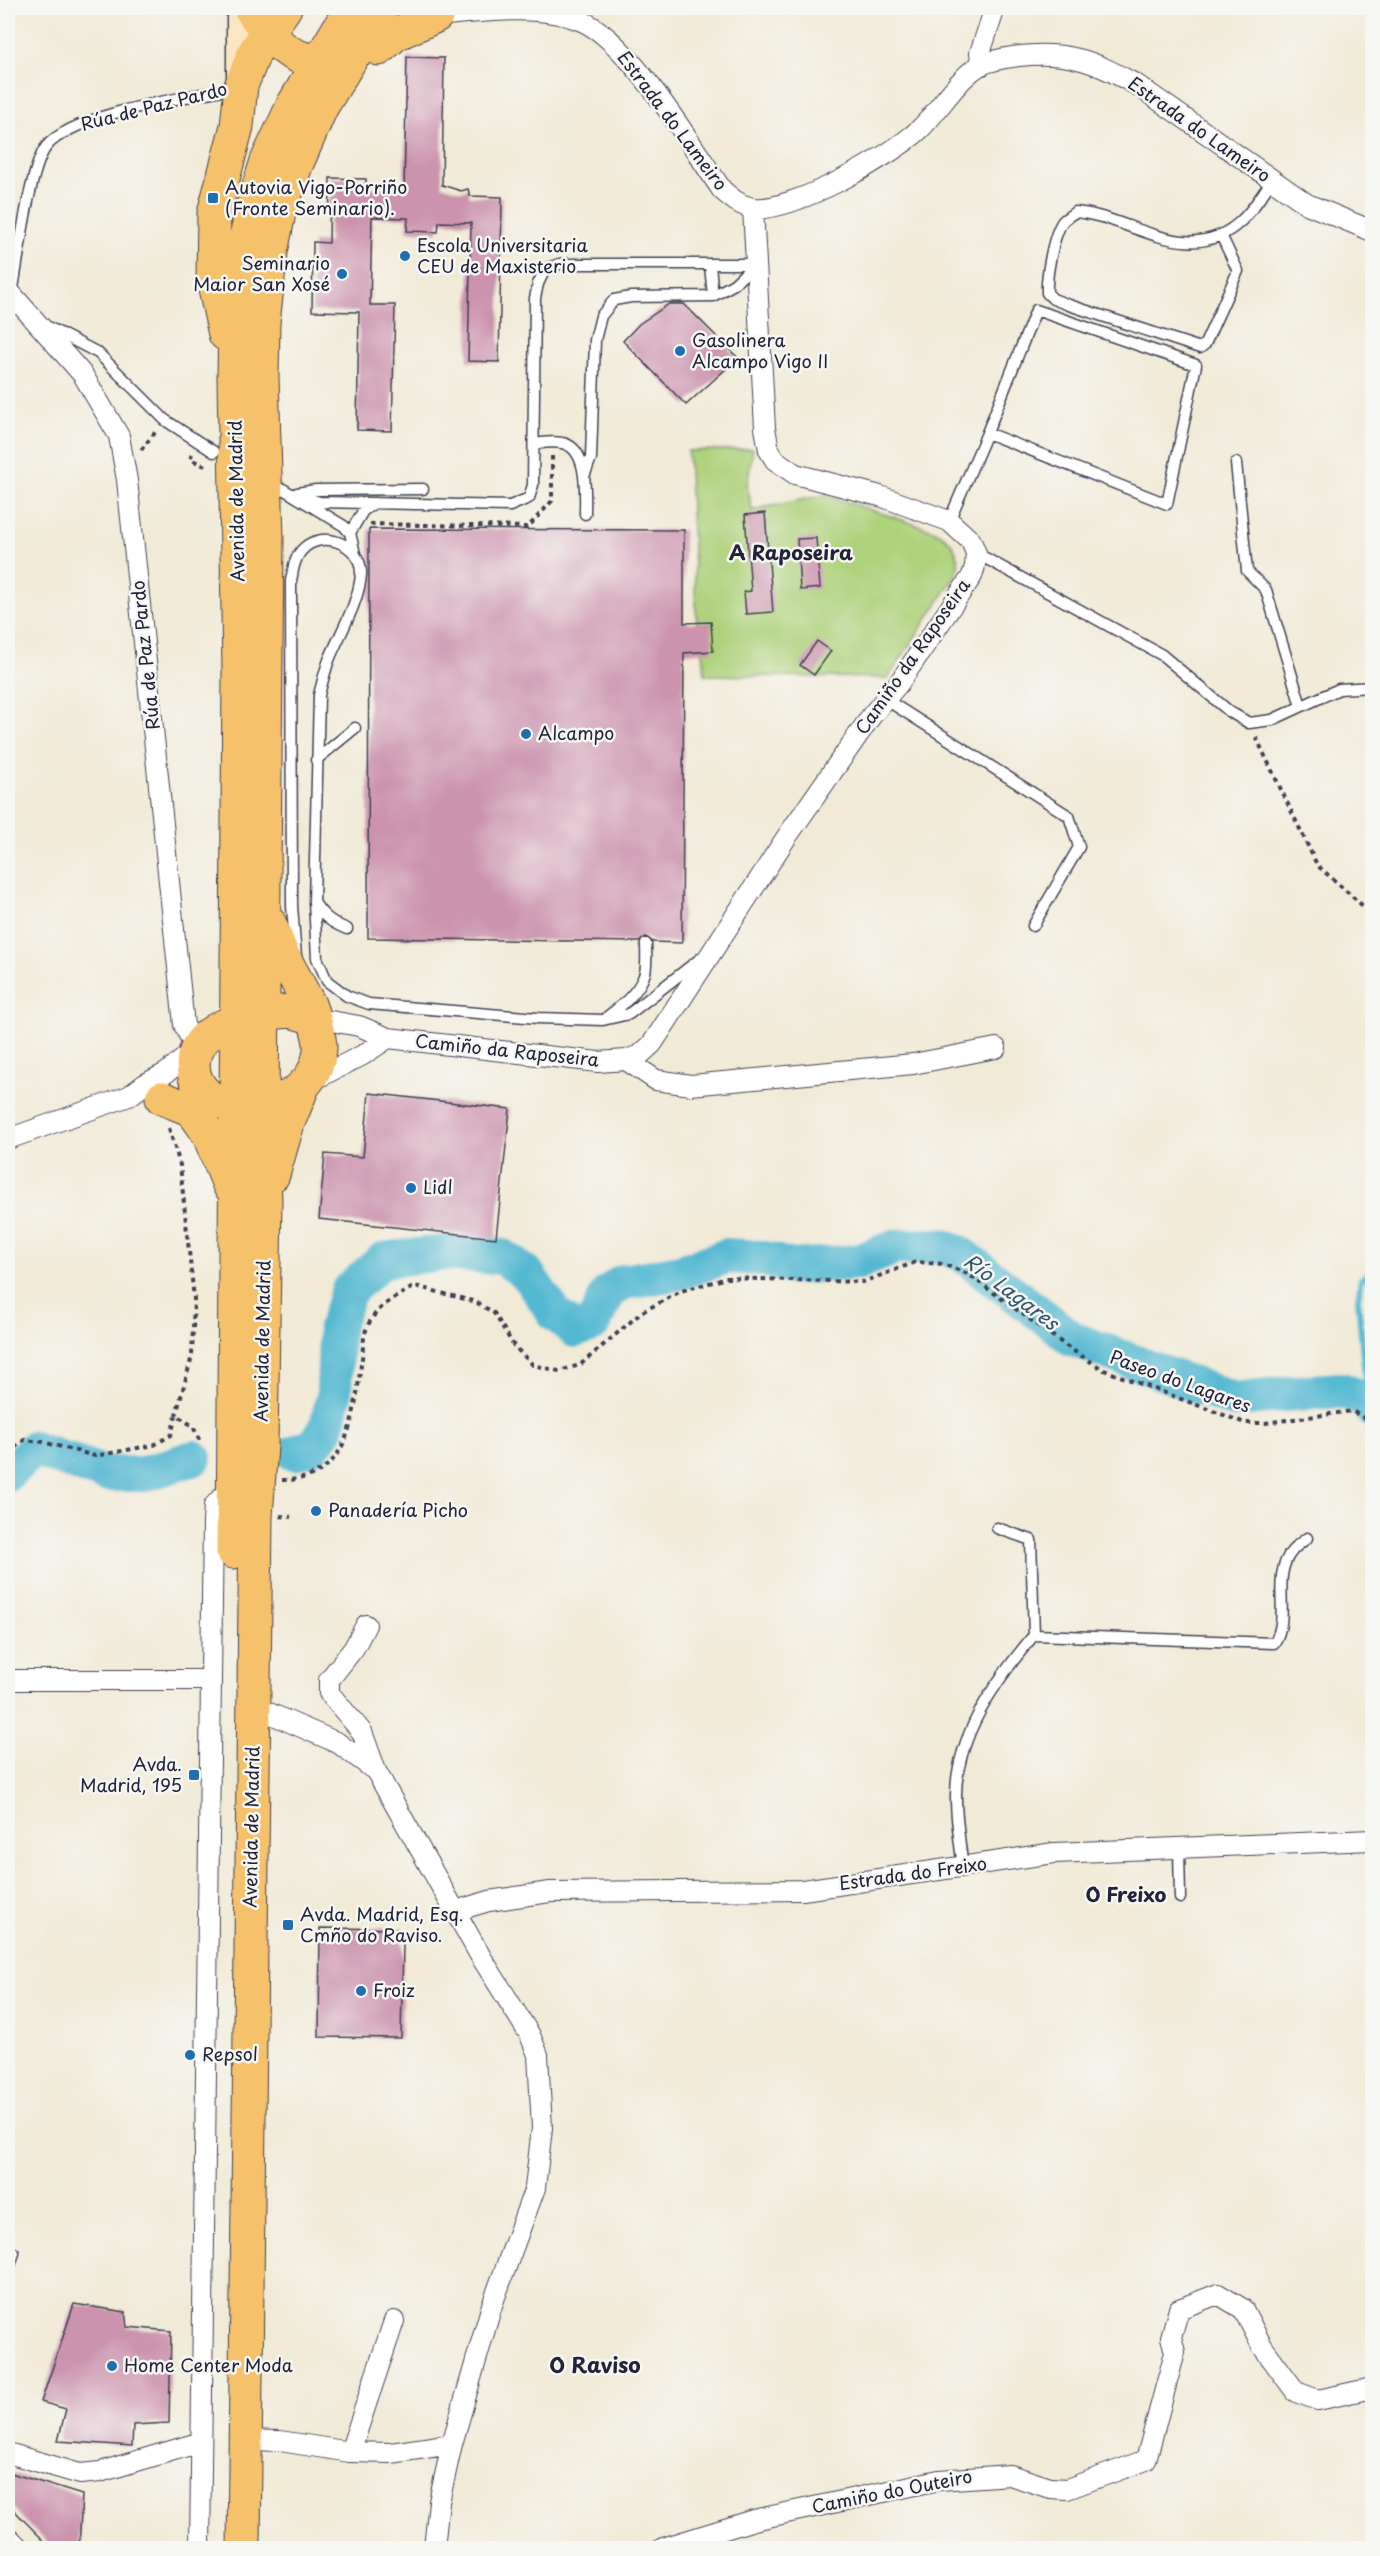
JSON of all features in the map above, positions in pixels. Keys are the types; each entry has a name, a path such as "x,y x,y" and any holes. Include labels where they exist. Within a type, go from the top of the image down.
{"highway":[{"path":"258,21 285,8"},
{"name":"Avenida de Madrid","path":"249,1016 236,962 239,670 235,320 243,250 254,202 267,161 293,105 351,8"},
{"path":"258,21 297,57 318,61 352,54 389,21 438,12"},
{"path":"234,377 213,280 214,213 237,126 241,86 255,51 258,21"},
{"path":"321,108 364,63 389,21"},
{"name":"Avenida de Madrid","path":"249,1016 264,909 267,538 262,376 263,323 271,252 279,213 295,168 321,108 352,54"},
{"path":"250,1202 304,1084 314,1069 321,1049 309,1004 282,954 264,909"},
{"path":"207,1133 224,1001 236,962"},
{"path":"249,1016 290,1011 314,1018"},
{"path":"214,1081 249,1016"},
{"path":"214,1081 249,1016"},
{"path":"214,1081 279,1102 304,1084"},
{"name":"Avenida de Madrid","path":"214,1081 250,1202 246,1483 222,2548"},
{"path":"162,1098 192,1110 250,1202"},
{"name":"Avenida de Madrid","path":"244,2548 255,1516 246,1483"}],"main road":[{"path":"241,8 241,86"}],"street":[{"name":"Estrada do Lameiro","path":"438,12 506,8 557,15 581,21 598,30 622,52 647,83 722,190 732,199 753,208 782,204 801,198 882,158 921,129 968,75 982,65 1010,57 1047,56 1078,59 1107,69 1137,85 1307,204 1372,231"},
{"path":"982,65 980,53 995,8"},
{"path":"753,208 765,428 769,450 775,460 795,474 880,496 949,521 971,541 976,553"},
{"name":"Rúa de Paz Pardo","path":"10,292 83,375 119,436 124,462 184,1025 214,1081"},
{"name":"Camiño da Raposeira","path":"314,1018 358,1026 388,1038 565,1060 598,1062 626,1060 640,1055 652,1044 786,838 972,576 976,553"},
{"path":"304,1084 363,1055 388,1038"},
{"name":"Camiño da Raposeira","path":"626,1060 656,1080 691,1085 913,1064 996,1048"},
{"path":"8,1139 129,1096 166,1073 214,1081"},
{"path":"129,1096 162,1098 214,1081"},
{"path":"200,2548 214,1506 246,1483"},
{"path":"366,1625 354,1648 329,1680 329,1693 362,1732 376,1771 481,1957 530,2035 538,2055 542,2128 535,2188 492,2305 452,2444 439,2502 434,2548"},
{"path":"8,1680 210,1680"},
{"path":"254,1706 338,1743 376,1771"},
{"name":"Estrada do Freixo","path":"455,1911 489,1901 550,1892 803,1890 1054,1853 1372,1840"},
{"name":"Camiño do Outeiro","path":"663,2548 754,2520 939,2480 1010,2475 1050,2488 1067,2489 1146,2460 1175,2352 1171,2337 1179,2309 1218,2294 1243,2309 1262,2346 1296,2392 1318,2400 1372,2388"},
{"path":"350,2452 394,2321"},
{"path":"245,2440 280,2441 350,2452 391,2453 452,2444"},
{"path":"8,2453 80,2475 100,2472 201,2442"},
{"path":"8,2537 19,2548"}],"lane":[{"name":"Rúa de Paz Pardo","path":"10,292 35,175 46,146 73,127 241,86"},
{"path":"1221,235 1238,271 1205,344 1200,348 1069,305 1053,299 1047,292 1046,281 1057,235 1064,221 1075,212 1089,213 1169,240 1192,243 1221,235 1241,221 1272,181"},
{"path":"288,492 320,502 510,506 522,503 529,498 533,485 535,298 545,269 558,264 755,264"},
{"path":"585,514 585,474 591,458 595,340 601,316 614,300 631,297 713,296 734,284 755,264"},
{"path":"710,265 713,296"},
{"path":"949,521 987,434 1036,310 1196,365 1167,504 987,434"},
{"path":"37,323 59,331 98,353 165,420 214,452"},
{"path":"534,444 563,443 573,448 585,474"},
{"path":"1236,463 1247,571 1266,591 1301,706"},
{"path":"288,492 423,489"},
{"path":"288,492 344,526 350,533 361,572 357,594 328,663 319,695 314,902 317,958 327,981 347,996 369,1004 538,1018 603,1020 629,1014 711,950"},
{"path":"350,533 363,511 374,503"},
{"path":"296,982 292,906 291,581 294,562 308,544 322,540 338,541 355,555"},
{"path":"976,553 1162,655 1230,712 1249,723 1272,720 1339,689 1372,687"},
{"path":"885,699 1069,816 1079,847 1033,926"},
{"path":"316,760 355,728"},
{"path":"314,902 320,912 333,924 346,929"},
{"path":"603,1020 622,1006 637,988 645,973 646,944"},
{"path":"963,1866 956,1797 958,1772 983,1704 1003,1671 1034,1635 1031,1540 997,1528"},
{"path":"1034,1635 1274,1643 1281,1633 1281,1575 1291,1552 1306,1538"},
{"path":"1179,1848 1180,1898"},
{"path":"8,2271 14,2253"}],"path":[{"path":"124,462 135,457 165,420"},
{"path":"1249,723 1317,865 1372,914"},
{"path":"8,1453 24,1440 43,1442 95,1456 154,1445 171,1435 192,1356 194,1299 180,1165 162,1098"},
{"name":"Paseo do Lagares","path":"246,1483 299,1481 329,1467 347,1437 354,1408 366,1330 381,1306 416,1286 476,1302 494,1313 514,1346 533,1365 559,1371 580,1365 642,1312 681,1290 727,1278 863,1282 916,1262 943,1264 968,1274 1069,1348 1104,1370 1245,1423 1265,1423 1352,1412 1366,1419 1372,1428"},
{"path":"176,1415 193,1426 201,1444"}],"green space":[{"path":"753,449 747,484 752,510 825,495 933,530 946,538 954,548 958,561 956,575 888,678 705,675 701,625 697,625 688,451"}],"building":[{"name":"Seminario Maior San Xosé","path":"407,57 444,58 442,185 461,191 468,189 470,196 502,197 499,362 468,361 471,223 439,222 438,232 407,231 408,218 372,217 370,305 395,305 392,431 357,430 359,312 312,311 313,242 329,243 330,178 366,179 366,187 404,188"},
{"path":"669,304 684,304 738,358 686,405 623,341 639,324"},
{"path":"765,513 773,612 746,614 744,592 751,591 745,515"},
{"name":"Alcampo","path":"369,529 684,530 684,623 711,622 713,651 684,653 682,943 653,942 646,937 639,942 368,938"},
{"path":"816,538 820,588 800,590 797,539"},
{"path":"817,641 831,651 814,675 800,665"},
{"name":"Lidl","path":"369,1093 510,1109 496,1238 319,1219 325,1154 363,1157"},
{"name":"Froiz","path":"320,1928 398,1929 403,1945 401,2038 319,2037"},
{"name":"Home Center Moda","path":"74,2304 125,2312 127,2327 171,2331 169,2423 133,2425 132,2446 58,2441 66,2409 41,2402"},
{"path":"8,2472 82,2495 79,2548 51,2548 8,2504"}],"waterway":[{"name":"Río Lagares","path":"294,1453 313,1446 326,1430 334,1396 336,1327 349,1290 383,1260 443,1253 503,1257 527,1274 555,1314 575,1330 593,1324 608,1293 623,1282 681,1272 727,1256 761,1258 792,1267 858,1262 895,1247 940,1246 960,1253 1073,1339 1234,1400 1342,1390 1367,1401 1372,1410"},
{"path":"1367,1401 1358,1299 1361,1279 1372,1272"},
{"name":"Río Lagares","path":"8,1473 34,1449 106,1474 144,1474 194,1458"}],"place":[{"name":"Autovia Vigo-Porriño (Fronte Seminario).","path":"213,198"},
{"name":"Escola Universitaria CEU de Maxisterio","path":"405,256"},
{"name":"Seminario Maior San Xosé","path":"342,274"},
{"name":"Gasolinera Alcampo Vigo II","path":"680,351"},
{"name":"Alcampo","path":"526,734"},
{"name":"Lidl","path":"411,1188"},
{"name":"Panadería Picho","path":"316,1511"},
{"name":"Avda. Madrid, 195","path":"194,1775"},
{"name":"Avda. Madrid, Esq. Cmño do Raviso.","path":"288,1925"},
{"name":"Froiz","path":"361,1991"},
{"name":"Repsol","path":"190,2055"},
{"name":"Home Center Moda","path":"112,2366"}],"district":[{"name":"A Raposeira","path":"791,553"},
{"name":"O Freixo","path":"1126,1895"},
{"name":"O Raviso","path":"595,2366"}]}
